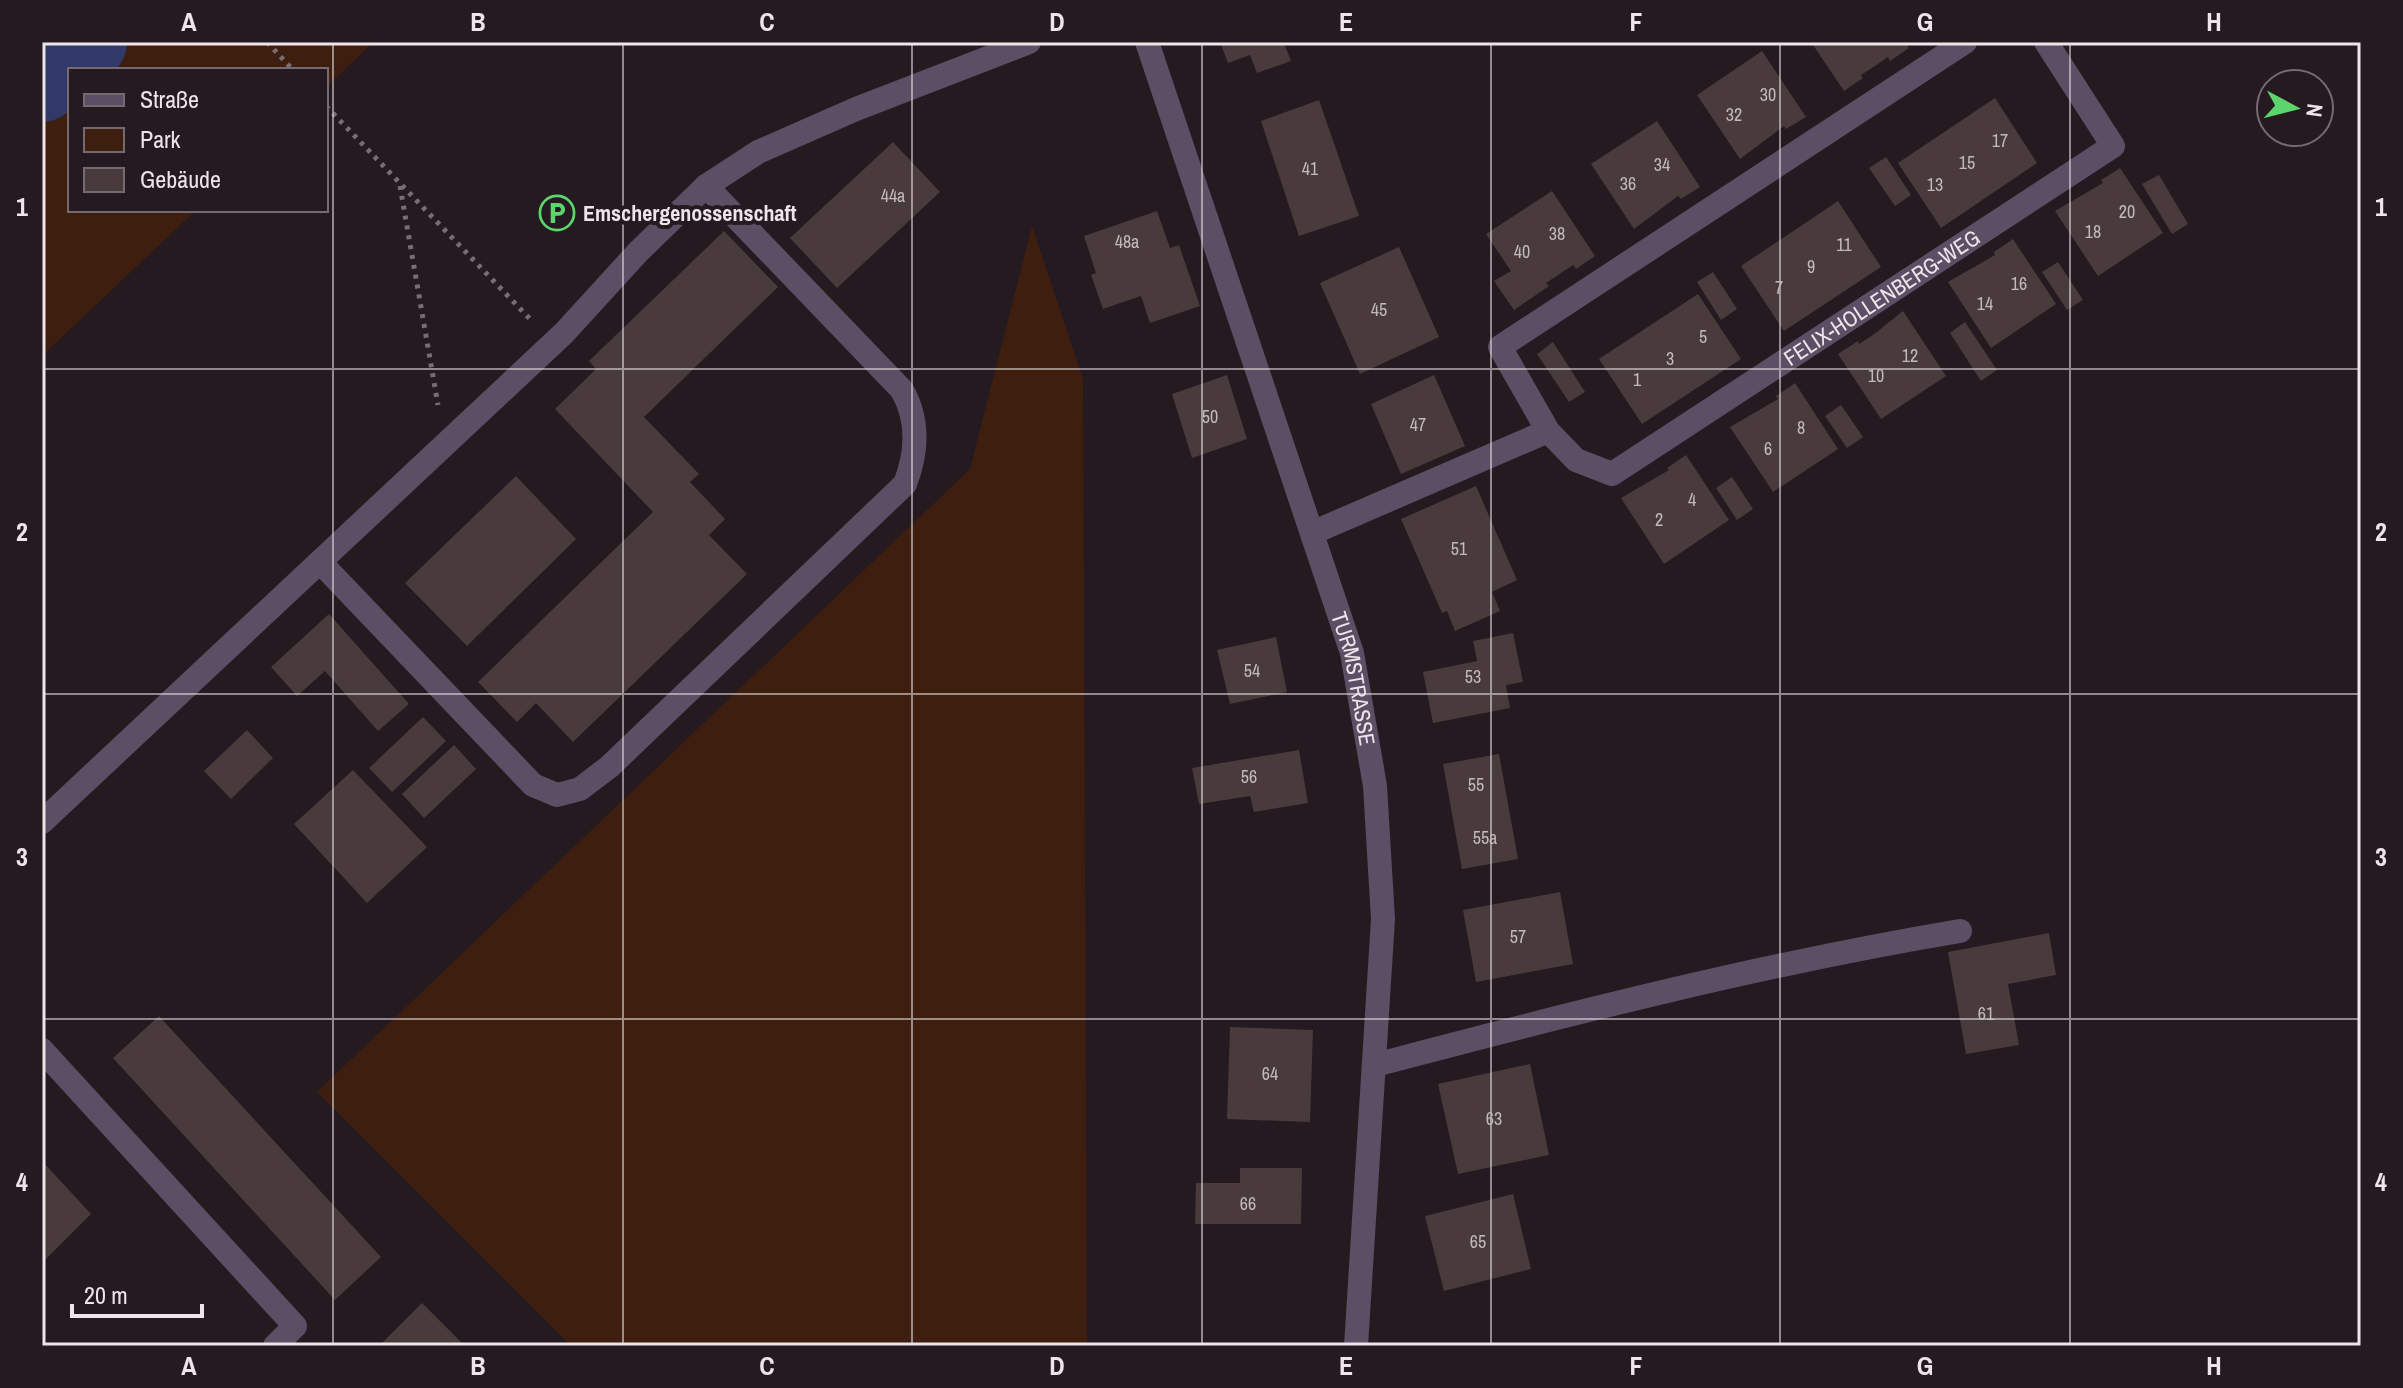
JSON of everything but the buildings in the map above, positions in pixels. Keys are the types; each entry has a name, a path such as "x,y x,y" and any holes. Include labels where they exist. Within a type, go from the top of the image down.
{"street":[{"path":"42,822 553,343 639,251 706,186 758,152 856,109 1029,42"},
{"name":"TURMSTRASSE","path":"1147,42 1352,653 1375,786 1383,919 1356,1346"},
{"name":"FELIX-HOLLENBERG-WEG","path":"1965,42 1500,347 1548,431 1576,460 1612,474 2113,146 2046,42"},
{"path":"320,562 533,785 557,795 580,789 609,767 905,484 913,463 915,438 911,406 902,390 706,186"},
{"path":"1312,533 1548,431"},
{"path":"1375,1065 1702,985 1888,943 1960,931"},
{"path":"42,1050 295,1326 275,1346"}],"path":[{"path":"267,42 291,68"},
{"path":"328,108 553,343"},
{"path":"400,185 445,444"}],"green space":[{"path":"42,42 374,42 328,85 328,68 68,68 68,212 194,212 42,356"},
{"path":"1032,226 1083,379 1087,1346 571,1346 317,1092 970,469"}],"waterway":[{"path":"42,83 88,42"}],"place":[{"name":"Emschergenossenschaft","path":"557,213"}]}
